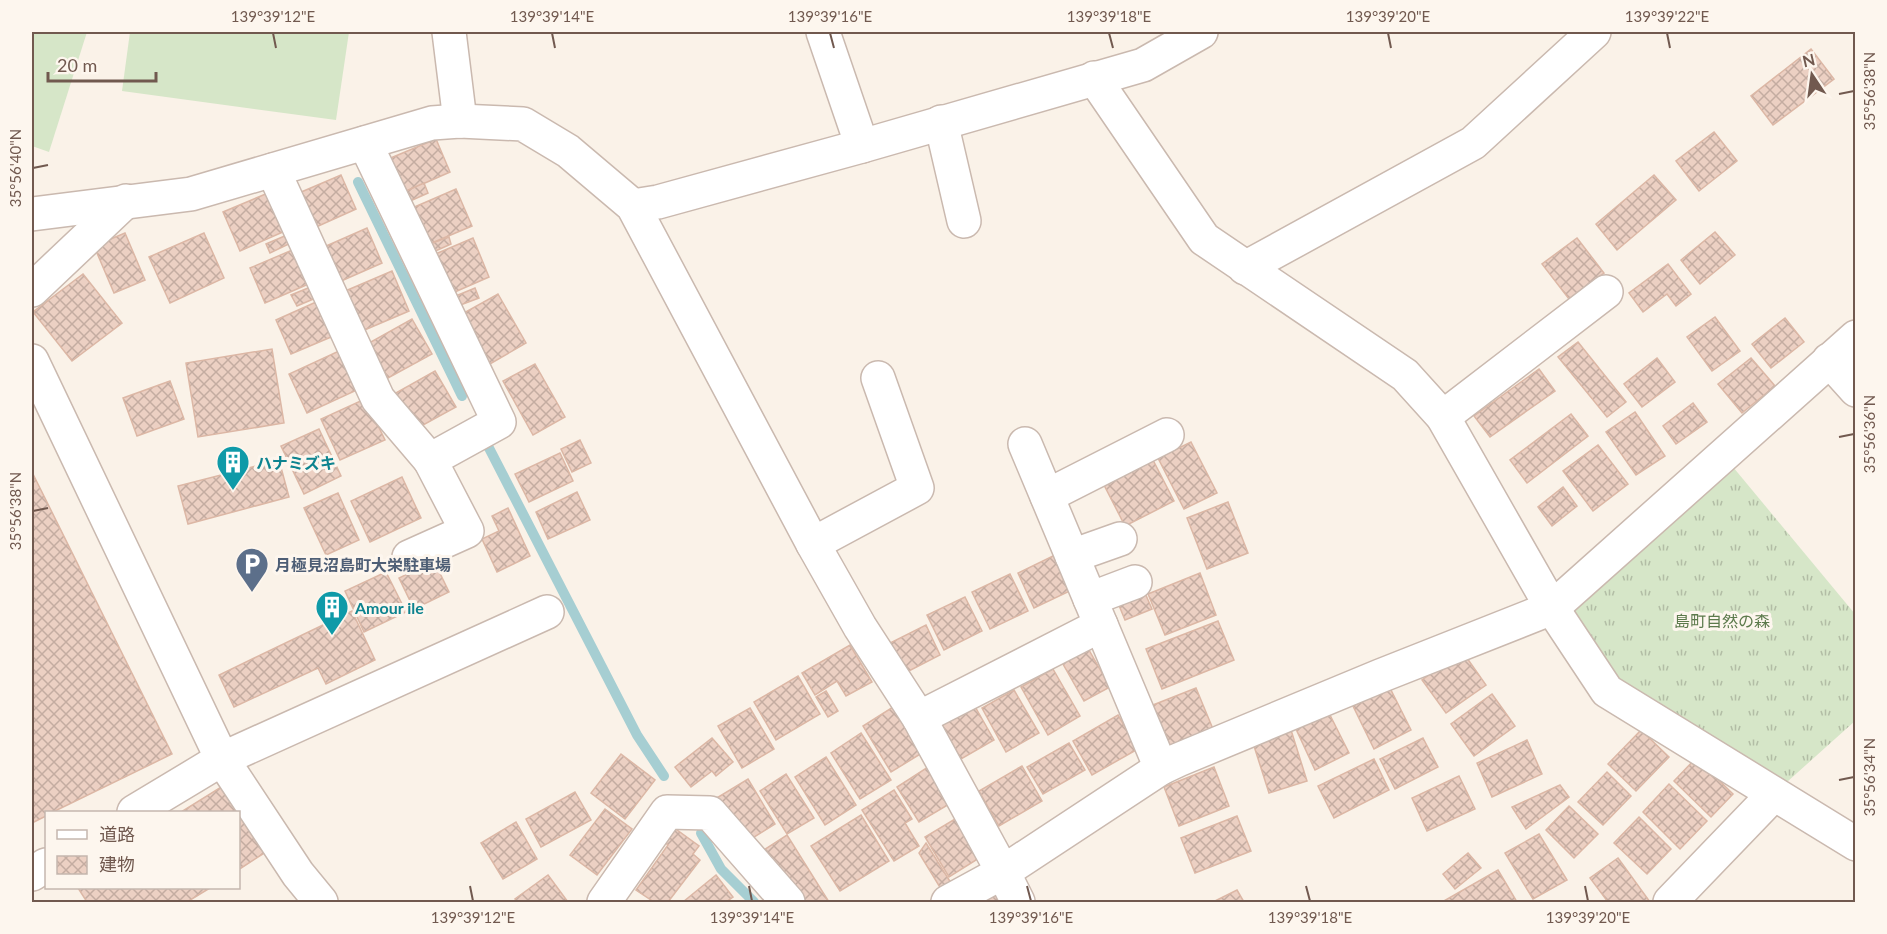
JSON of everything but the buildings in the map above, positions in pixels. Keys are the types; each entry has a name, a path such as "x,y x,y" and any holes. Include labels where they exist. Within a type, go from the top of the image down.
{"street":[{"path":"449,32 460,121"},
{"path":"823,32 862,146"},
{"path":"633,206 658,202 862,146 1143,65 1201,32"},
{"path":"1245,268 1473,143 1594,32"},
{"path":"1094,78 1204,239 1405,375 1443,417 1552,608 1607,691 1856,844"},
{"path":"32,214 191,194 432,123 460,121 523,124 568,151 633,206 813,544 860,627 919,718 1018,903"},
{"path":"941,122 964,221"},
{"path":"365,143 499,422 430,460"},
{"path":"273,170 378,399 430,460 467,531 409,557"},
{"path":"32,290 126,201"},
{"path":"1443,417 1606,292"},
{"path":"948,903 1003,872 1161,768 1380,676 1552,608 1856,337"},
{"path":"1829,360 1856,390"},
{"path":"32,361 222,759 298,874 321,903"},
{"path":"813,544 917,488 878,378"},
{"path":"1047,496 1167,435"},
{"path":"1024,444 1161,768"},
{"path":"1072,556 1120,539"},
{"path":"919,718 1096,612 1135,582"},
{"path":"137,811 222,759 547,612"},
{"path":"1670,903 1774,794"},
{"path":"604,903 667,812 710,813 788,903"},
{"path":"32,874 45,866"}],"green space":[{"path":"32,32 87,32 49,152 32,146"},
{"path":"130,32 349,32 336,120 122,91"},
{"name":"島町自然の森","path":"1733,467 1855,614 1855,721 1787,782 1608,676 1567,613"}],"waterway":[{"path":"358,182 462,396"},
{"path":"489,448 637,735 664,776"},
{"path":"701,833 721,869 754,902"}],"place":[{"name":"ハナミズキ","path":"233,491"},
{"name":"月極見沼島町大栄駐車場","path":"252,593"},
{"name":"Amour ile","path":"332,636"}]}
